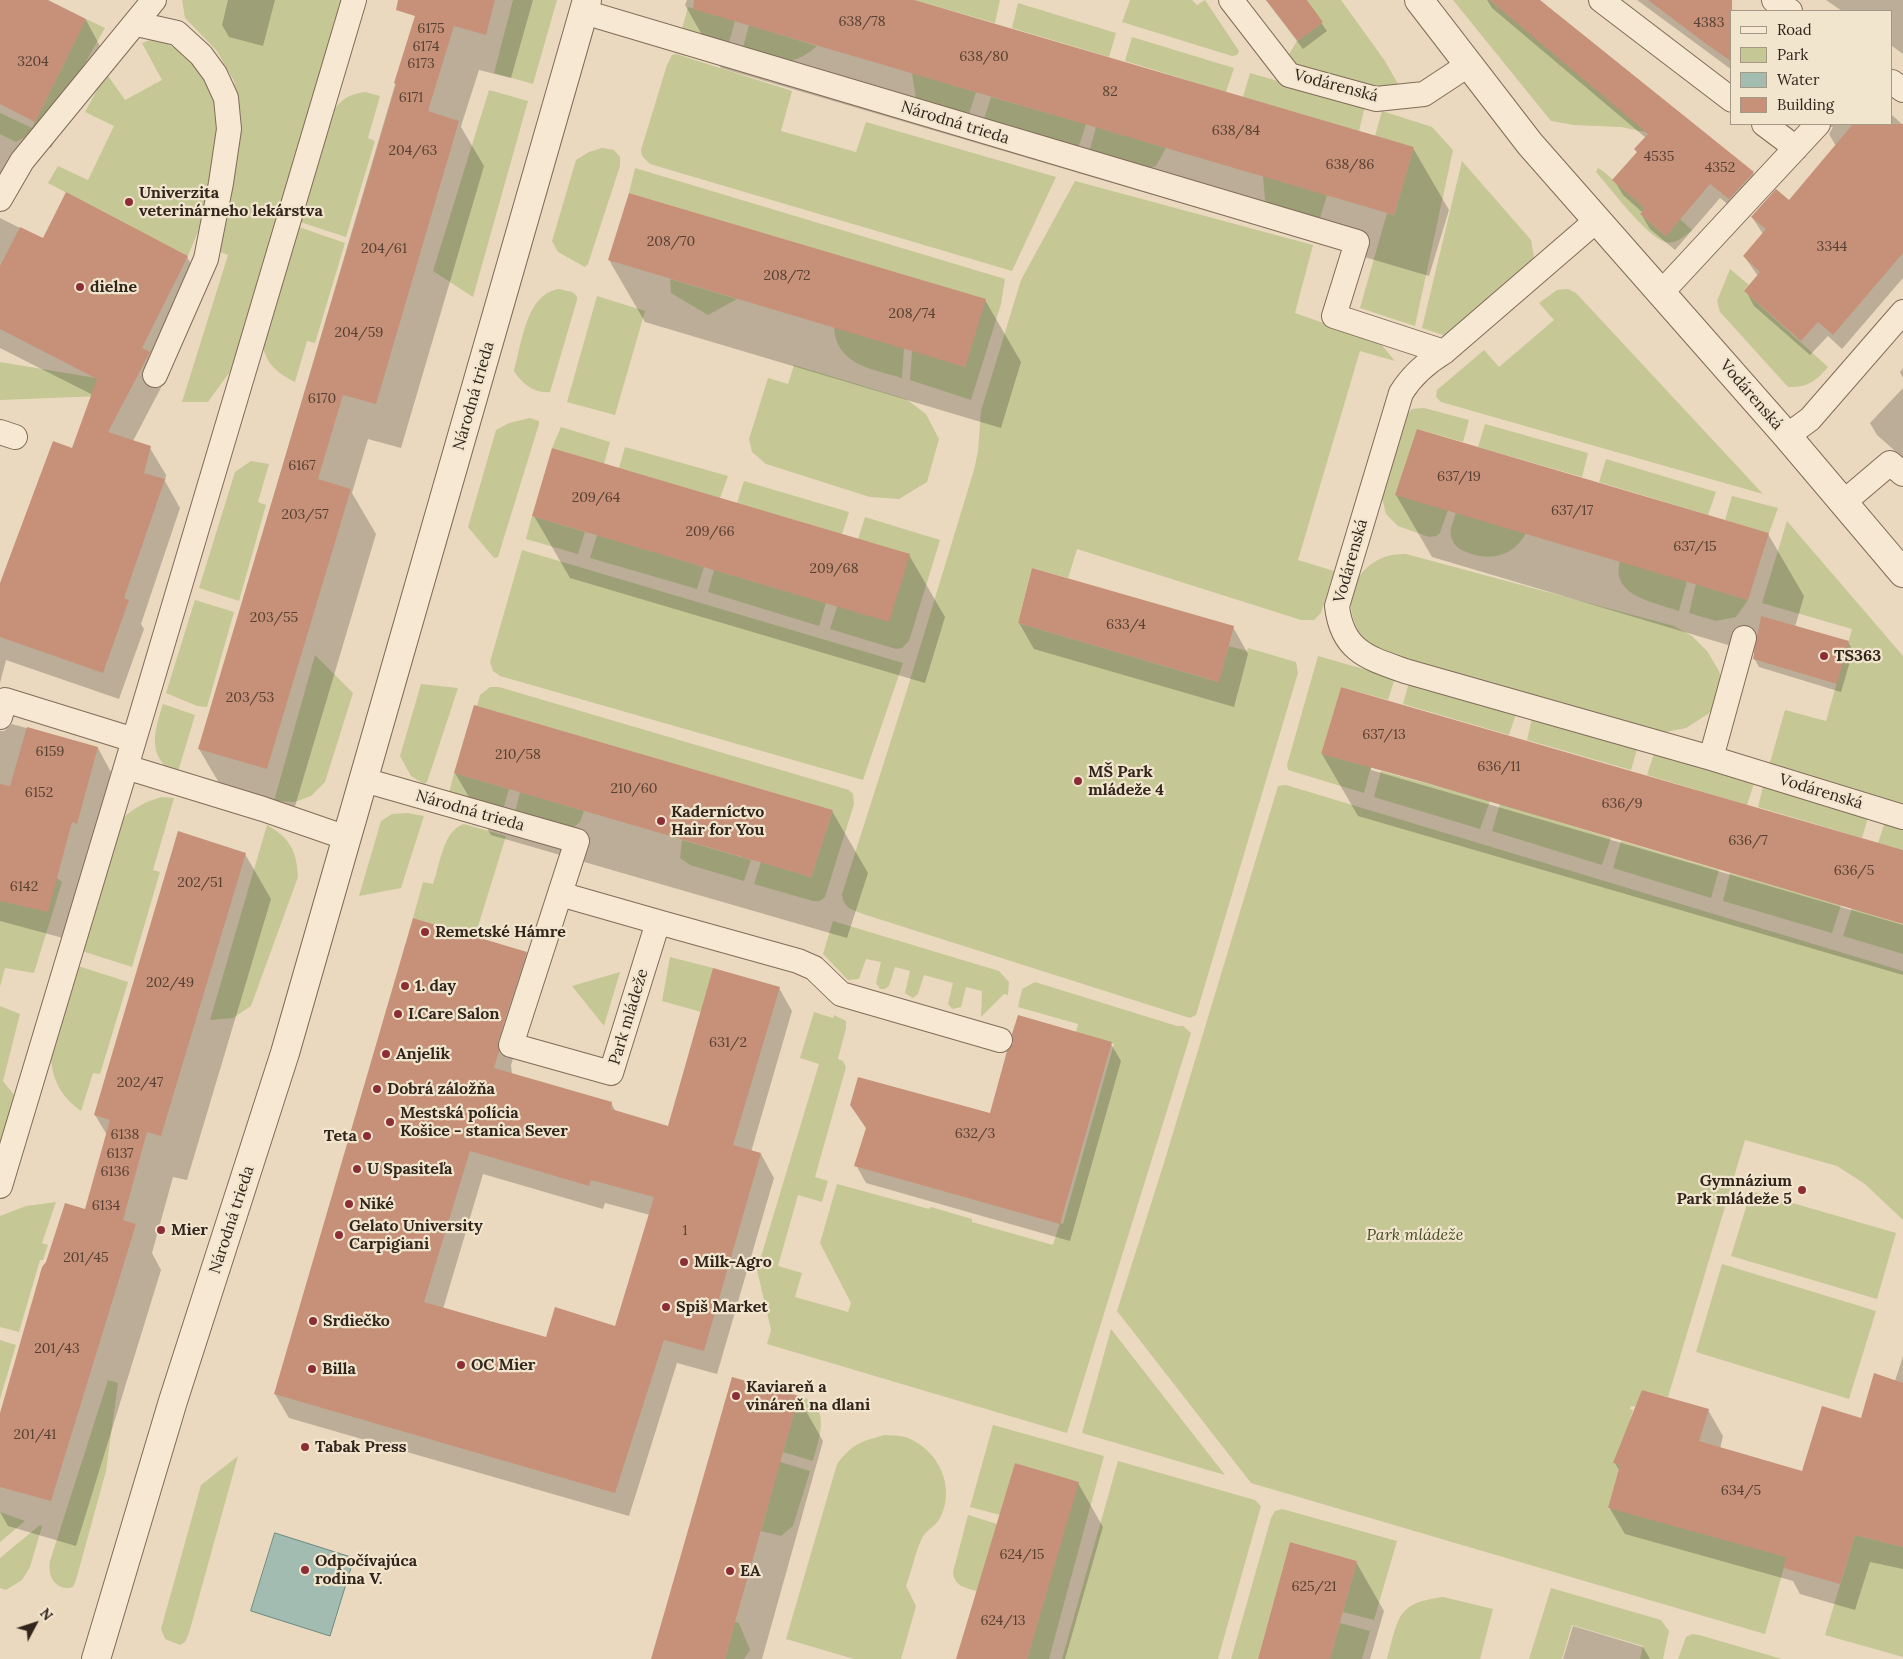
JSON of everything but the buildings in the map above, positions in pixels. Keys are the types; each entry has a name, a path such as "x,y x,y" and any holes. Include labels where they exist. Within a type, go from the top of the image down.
{"street":[{"name":"Vodárenská","path":"1419,0 1530,144 1787,436 1903,573"},
{"name":"Národná trieda","path":"96,1659 170,1411 285,1053 586,6"}],"lane":[{"path":"0,199 22,161 137,24 154,0"},
{"path":"0,1186 354,0"},
{"name":"Vodárenská","path":"1231,0 1289,75 1376,99 1424,94 1468,65"},
{"path":"1601,0 1730,98"},
{"path":"1774,0 1789,10"},
{"name":"Národná trieda","path":"586,6 1081,161 1357,242 1334,316 1444,352"},
{"path":"137,24 177,33 201,55 215,74 226,98 228,129 221,183 206,259 155,375"},
{"path":"1765,125 1796,148"},
{"path":"1661,293 1817,125"},
{"name":"Vodárenská","path":"1596,220 1444,352 1414,375 1401,393 1337,606 1339,621 1344,633 1353,645 1368,658 1406,671 1711,758 1903,817"},
{"path":"1787,436 1810,419 1903,312"},
{"path":"1844,502 1890,463 1903,474"},
{"path":"1711,758 1744,638"},
{"path":"0,717 5,700 134,740"},
{"path":"126,767 263,809 347,838"},
{"name":"Národná trieda","path":"364,780 576,841"},
{"name":"Park mládeže","path":"576,841 511,1045 611,1073 658,922"},
{"path":"560,894 798,961 814,968 841,994 1000,1040"}],"green space":[{"path":"182,0 342,0 234,366 208,402 182,402 228,255 215,250 240,116 234,81 217,51 185,18"},
{"path":"513,0 557,0 533,84 494,73"},
{"path":"914,0 1000,0 995,23"},
{"path":"1130,0 1192,0 1197,5 1205,0 1239,51 1237,55 1232,56 1122,22"},
{"path":"1307,0 1341,0 1385,61 1398,84 1382,87 1358,86 1300,71 1288,56 1297,41 1323,22"},
{"path":"1453,0 1490,0 1650,133 1621,127 1574,125 1551,121"},
{"path":"1018,3 1116,33 1109,57 1012,28"},
{"path":"688,7 735,21 727,50 680,36"},
{"path":"86,19 105,28 78,76 57,107 31,133 16,142 0,134 0,113 32,128"},
{"path":"749,25 817,46 799,58 790,61 772,62 741,55"},
{"path":"1132,37 1234,68 1226,92 1125,61"},
{"path":"156,38 190,56 211,90 217,108 216,145 209,204 188,256 48,183 58,166 88,180 114,126 85,112 106,73 125,100 162,80 142,43"},
{"path":"676,54 792,91 781,131 856,152 866,122 1056,177 1012,271 650,164 642,156 641,150 667,65 672,55"},
{"path":"912,73 976,92 967,121 916,99"},
{"path":"1250,73 1365,106 1359,131 1243,97"},
{"path":"489,90 528,101 473,297 433,271"},
{"path":"365,92 380,96 368,138 375,141 346,237 297,221 333,111 346,98"},
{"path":"991,97 1086,124 1077,152 982,125"},
{"path":"1382,111 1432,127 1453,150 1415,326 1360,308 1387,213 1394,215 1414,147 1375,136"},
{"path":"1096,127 1166,148 1156,166 1138,171 1088,156"},
{"path":"602,148 614,150 620,157 620,166 588,264 585,267 558,252 552,241 576,160 589,152"},
{"path":"1462,161 1531,240 1534,257 1533,264 1449,337 1422,328"},
{"path":"635,168 1005,279 1001,304 971,400 910,380 912,350 965,367 985,299 629,193"},
{"path":"1598,168 1645,208 1640,214 1666,236 1680,219 1692,230 1680,239 1669,243 1657,238 1619,200 1596,172"},
{"path":"1263,176 1327,195 1318,225 1279,213 1265,200"},
{"path":"1075,181 1313,245 1295,313 1380,343 1395,361 1360,351 1298,560 1334,571 1321,613 1314,620 1301,620 1077,549 1068,578 1032,568 1018,623 1218,682 1229,646 1247,651 1248,648 1296,662 1298,673 1196,1015 1190,1018 863,914 846,905 842,894 974,470 978,451 981,411 1021,280"},
{"path":"296,226 345,243 315,343 307,341 295,382 274,368 267,359 263,347"},
{"path":"1730,269 1749,285 1744,291 1828,367 1811,383 1788,387 1720,312 1717,301"},
{"path":"670,279 737,299 708,315 671,293"},
{"path":"559,289 572,292 577,296 577,300 550,392 544,392 529,387 520,380 514,371 523,334 532,310 539,300 548,293"},
{"path":"1568,289 1576,293 1763,494 1441,402 1436,397 1437,390 1484,350 1499,367 1554,320 1539,303 1557,290"},
{"path":"597,296 645,311 615,415 567,402"},
{"path":"834,327 904,348 902,378 868,368 848,357 841,350 836,340"},
{"path":"0,362 96,378 127,395 0,400"},
{"path":"794,365 906,399 926,414 939,439 927,482 899,499 870,497 766,464 752,452 749,439 768,378 788,384"},
{"path":"1424,408 1469,420 1463,442 1417,429 1448,510 1440,533 1429,537 1398,526 1386,514 1382,498 1405,417 1412,409"},
{"path":"530,418 539,421 539,424 498,557 494,558 468,527 496,430 509,423"},
{"path":"1485,424 1588,453 1582,477 1478,447"},
{"path":"561,427 610,442 604,464 552,448"},
{"path":"625,447 728,476 720,498 619,468"},
{"path":"1606,459 1716,492 1708,515 1599,482"},
{"path":"251,461 269,464 258,502 266,505 239,601 199,588 235,472"},
{"path":"744,481 849,512 842,534 737,503"},
{"path":"1732,496 1778,508 1769,533 1725,520"},
{"path":"1456,512 1526,533 1516,547 1502,555 1477,556 1461,550 1453,542 1451,532"},
{"path":"532,516 585,532 578,554 526,539"},
{"path":"865,517 940,540 909,641 902,648 896,649 830,629"},
{"path":"1787,521 1903,656 1903,810 1769,766 1785,710 1826,721 1852,629 1762,603"},
{"path":"597,535 704,567 697,589 590,558"},
{"path":"522,550 903,663 863,780 500,676 493,671 490,662"},
{"path":"1406,554 1674,626 1692,636 1707,651 1719,671 1721,678 1714,707 1708,714 1686,728 1656,734 1532,699 1386,653 1369,642 1361,634 1354,620 1351,606 1353,592 1358,579 1377,560 1390,555"},
{"path":"1620,561 1687,581 1679,611 1636,596 1628,590 1621,582 1619,573"},
{"path":"714,570 826,603 819,626 708,592"},
{"path":"1696,584 1748,600 1736,617 1716,621 1689,613"},
{"path":"195,600 234,612 207,707 197,706 166,693"},
{"path":"315,655 353,693 325,782 311,796 295,802 274,801"},
{"path":"1318,656 1395,678 1388,700 1341,687 1321,754 1371,767 1364,793 1288,770 1287,765"},
{"path":"1409,682 1517,711 1509,735 1403,704"},
{"path":"421,684 458,688 427,782 424,784 411,776 400,756"},
{"path":"490,687 499,687 849,790 853,794 854,804 825,897 820,901 813,901 754,884 761,862 811,877 833,810 477,706 480,695"},
{"path":"163,704 195,715 177,775 160,760 155,743 157,724"},
{"path":"1533,714 1638,746 1631,770 1527,740"},
{"path":"1655,751 1755,780 1747,805 1647,775"},
{"path":"1381,771 1490,801 1480,829 1374,797"},
{"path":"454,773 509,789 503,810 449,793"},
{"path":"1764,783 1869,814 1862,838 1758,807"},
{"name":"Park mládeže","path":"1286,785 1903,971 1903,1220 1865,1184 1837,1166 1745,1140 1668,1397 1642,1390 1637,1407 1631,1406 1630,1409 1633,1410 1619,1460 1613,1463 1620,1465 1608,1510 1611,1508 1787,1557 1765,1634 1251,1483 1117,1311 1278,786"},
{"path":"520,792 584,811 580,822 574,827 565,828 515,812"},
{"path":"162,797 174,798 153,870 160,872 132,967 82,951 122,819 140,805"},
{"path":"1500,804 1611,838 1602,865 1492,831"},
{"path":"407,813 424,816 401,888 359,896 381,821 392,814"},
{"path":"1886,819 1903,824 1903,850 1878,843"},
{"path":"464,824 506,836 475,936 413,918 423,882 433,884 443,849 451,833"},
{"path":"267,825 287,840 291,846 296,860 298,877 251,1006 233,1018 210,1020"},
{"path":"682,840 751,860 744,881 690,865 680,858"},
{"path":"1621,841 1719,870 1711,898 1613,868"},
{"path":"1730,873 1841,905 1832,933 1723,901"},
{"path":"57,878 62,882 34,973 5,968 0,987 0,898"},
{"path":"1852,908 1903,924 1903,954 1843,936"},
{"path":"833,921 999,971 1009,982 1008,995 1004,994 981,1017 982,991 966,987 961,1007 952,1009 948,1004 953,983 924,975 918,994 913,998 905,993 910,971 895,967 889,986 885,989 880,989 876,983 881,962 866,959 859,979 848,980 823,954"},
{"path":"670,957 713,968 701,1012 662,1001"},
{"path":"78,966 128,982 100,1074 93,1073 81,1111 69,1101 60,1089 54,1075 51,1059"},
{"path":"620,972 604,1026 572,986"},
{"path":"1035,982 1177,1026 1183,1026 1191,1033 1067,1433 767,1344 771,1330 757,1270 819,1064 800,1058 814,1012 833,1018 834,1015 846,1021 838,1059 843,1061 846,1067 815,1177 828,1181 822,1202 798,1195 778,1266 802,1273 795,1297 848,1312 851,1303 820,1243 837,1184 929,1209 931,1207 972,1219 972,1222 1053,1245 1060,1223 1063,1224 1114,1044 1076,1032 1078,1024 1018,1007 1022,989"},
{"path":"0,1006 20,1014 3,1081 14,1095 0,1153"},
{"path":"1751,1191 1896,1233 1877,1299 1731,1256"},
{"path":"56,1202 42,1243 48,1245 43,1260 40,1260 19,1332 0,1327 0,1216 26,1206"},
{"path":"1722,1264 1876,1311 1849,1399 1696,1352"},
{"path":"1111,1329 1225,1475 1082,1433"},
{"path":"0,1340 16,1345 0,1399"},
{"path":"108,1380 118,1383 106,1471 76,1580 73,1587 62,1587 57,1585 51,1577 50,1561"},
{"path":"799,1396 816,1407 820,1414 820,1432 813,1461 783,1452"},
{"path":"993,1425 1104,1456 1049,1659 1027,1659 1078,1482 1015,1463 1000,1515 970,1507"},
{"path":"885,1435 906,1437 919,1444 928,1452 942,1471 946,1494 940,1518 922,1538 906,1586 916,1606 901,1659 854,1659 786,1639 837,1464 858,1444"},
{"path":"238,1456 189,1633 185,1642 180,1645 165,1639 161,1629 201,1485"},
{"path":"1118,1461 1255,1500 1261,1506 1218,1659 1062,1659"},
{"path":"780,1462 810,1471 793,1526 781,1536 761,1531"},
{"path":"1282,1509 1397,1541 1374,1620 1343,1612 1357,1561 1290,1542 1258,1659 1231,1659 1271,1518 1275,1511"},
{"path":"0,1512 25,1521 0,1542"},
{"path":"968,1515 997,1524 977,1591 958,1583 953,1572"},
{"path":"40,1525 42,1526 30,1567 22,1580 6,1590 0,1588 0,1558"},
{"path":"1855,1535 1903,1547 1903,1657 1825,1635"},
{"path":"1551,1588 1661,1620 1669,1631 1663,1659 1640,1659 1643,1646 1572,1625 1562,1659 1529,1659"},
{"path":"1443,1597 1493,1609 1480,1659 1387,1659 1394,1632 1402,1615 1408,1608 1416,1603"},
{"path":"735,1622 739,1623 750,1650 744,1659 725,1659"},
{"path":"1340,1623 1370,1631 1362,1659 1330,1659"},
{"path":"1692,1634 1782,1659 1678,1659 1686,1637"}],"water":[{"path":"275,1533 354,1558 330,1636 251,1611"}],"place":[{"name":"Univerzita veterinárneho lekárstva","path":"129,202"},
{"name":"dielne","path":"80,287"},
{"name":"TS363","path":"1824,656"},
{"name":"MŠ Park mládeže 4","path":"1078,781"},
{"name":"Kaderníctvo Hair for You","path":"661,821"},
{"name":"Remetské Hámre","path":"425,932"},
{"name":"1. day","path":"405,986"},
{"name":"I.Care Salon","path":"398,1014"},
{"name":"Anjelik","path":"386,1054"},
{"name":"Dobrá záložňa","path":"377,1089"},
{"name":"Mestská polícia Košice - stanica Sever","path":"390,1122"},
{"name":"Teta","path":"367,1136"},
{"name":"U Spasiteľa","path":"357,1169"},
{"name":"Gymnázium Park mládeže 5","path":"1802,1190"},
{"name":"Niké","path":"349,1204"},
{"name":"Mier","path":"161,1230"},
{"name":"Gelato University Carpigiani","path":"339,1235"},
{"name":"Milk-Agro","path":"684,1262"},
{"name":"Spiš Market","path":"666,1307"},
{"name":"Srdiečko","path":"313,1321"},
{"name":"OC Mier","path":"461,1365"},
{"name":"Billa","path":"312,1369"},
{"name":"Kaviareň a vináreň na dlani","path":"736,1396"},
{"name":"Tabak Press","path":"305,1447"},
{"name":"Odpočívajúca rodina V.","path":"305,1570"},
{"name":"EA","path":"730,1571"}]}
